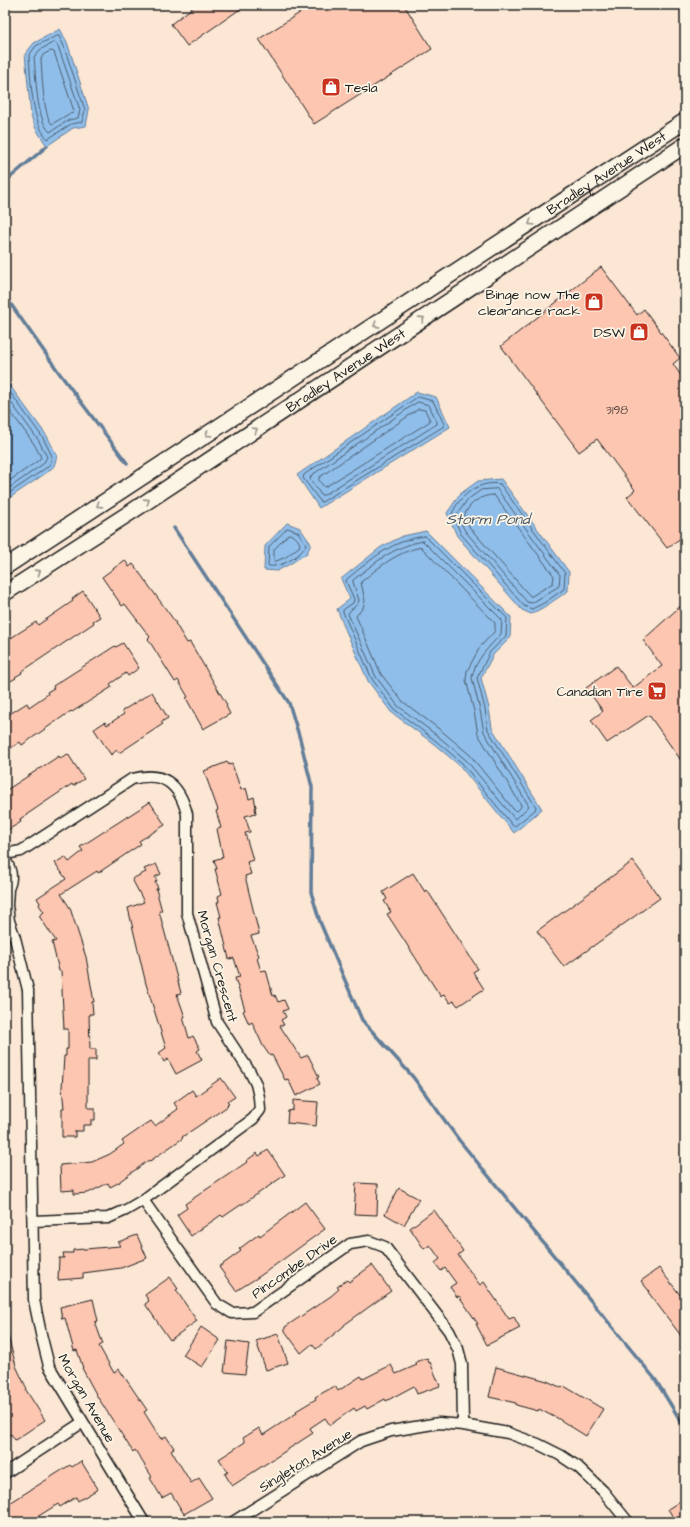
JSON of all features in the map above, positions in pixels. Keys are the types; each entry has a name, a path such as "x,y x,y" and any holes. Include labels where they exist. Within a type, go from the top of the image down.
{"main road":[{"name":"Bradley Avenue West","path":"5,566 685,121"},
{"name":"Bradley Avenue West","path":"5,593 137,508 685,145"}],"street":[{"name":"Morgan Crescent","path":"5,854 21,851 132,779 156,776 174,787 184,803 187,814 187,913 217,1022 253,1078 259,1097 260,1110 254,1119 143,1200 126,1210 108,1218 33,1221"},
{"path":"11,875 16,858 21,851"},
{"path":"5,860 8,864 11,875"},
{"name":"Morgan Avenue","path":"11,875 11,881 7,891 7,920 15,938 28,990 34,1300 49,1366 144,1522"},
{"name":"Pincombe Drive","path":"143,1200 217,1304 232,1313 253,1312 350,1244 369,1241 385,1246 449,1331 458,1350 462,1364 463,1425"},
{"path":"5,1473 83,1422"},
{"name":"Singleton Avenue","path":"233,1522 361,1441 391,1431 439,1423 463,1425 508,1433 538,1444 560,1455 578,1467 603,1491 627,1522"}],"water":[{"path":"60,29 67,42 89,110 86,126 73,128 47,146 36,129 31,116 25,54 34,43"},
{"path":"5,379 47,436 57,456 54,466 49,471 5,501"},
{"path":"417,392 436,397 450,427 319,508 297,475"},
{"name":"Storm Pond","path":"501,479 569,572 568,591 531,614 522,610 457,536 447,513 460,494 478,481"},
{"path":"287,523 300,528 311,544 307,553 277,571 264,570 265,546"},
{"path":"426,531 511,617 510,638 493,655 481,678 489,708 492,728 542,809 514,833 460,766 434,744 391,712 368,681 337,609 350,599 341,579 381,547 403,536"}],"building":[{"path":"196,5 246,5 187,46 171,24"},
{"name":"Tesla","path":"312,5 404,5 432,49 314,124 259,39"},
{"path":"601,267 637,315 644,309 680,358 673,364 685,381 685,535 667,548 627,497 635,490 597,439 579,452 501,346"},
{"path":"125,560 129,567 133,564 176,623 187,643 190,642 227,705 226,706 230,714 203,729 186,698 188,697 178,680 175,682 148,639 150,637 125,604 122,606 102,577"},
{"path":"83,591 100,617 93,621 94,623 21,672 22,673 15,677 16,678 5,684 5,648 10,646 6,641 36,622 38,625 73,601 72,599"},
{"name":"Canadian Tire","path":"685,602 685,766 649,715 607,743 591,720 603,711 586,688 616,666 633,688 662,666 643,640"},
{"path":"123,643 139,668 128,676 126,673 110,684 112,687 72,712 71,711 22,745 20,742 5,752 5,717 27,703 29,707 48,694 47,692 54,688 53,686 115,646 116,647"},
{"path":"152,692 168,718 161,722 163,724 119,753 117,750 111,755 94,729 105,722 107,725 124,714 122,711"},
{"path":"68,754 84,779 73,786 72,784 20,819 21,822 8,830 5,824 5,791 59,756 60,758"},
{"path":"227,762 229,765 232,764 241,790 246,788 249,799 254,797 256,807 256,813 245,816 250,832 245,833 253,860 247,862 251,874 245,876 259,934 251,936 259,956 257,958 261,971 266,970 273,996 275,995 278,1002 284,1000 288,1009 283,1011 286,1017 281,1020 284,1025 280,1026 301,1058 308,1055 319,1077 317,1078 320,1084 296,1096 288,1079 285,1080 272,1055 270,1056 263,1046 252,1022 249,1024 243,1011 245,1010 235,978 240,977 234,958 229,959 219,917 221,917 217,902 219,902 218,896 222,894 214,860 223,857 217,829 221,828 216,811 218,810 204,771"},
{"path":"150,802 165,825 139,841 141,844 98,873 97,871 61,894 70,908 86,957 94,1002 92,1002 93,1014 89,1014 90,1049 96,1049 96,1060 88,1060 88,1108 95,1108 95,1120 91,1120 91,1125 83,1125 83,1131 75,1131 75,1137 62,1137 62,1108 64,1108 62,1088 64,1056 66,1056 66,1049 68,1049 68,1029 64,1029 61,971 59,971 52,942 56,941 39,916 44,912 39,905 40,903 37,898 66,879 55,863 65,857 69,862 83,851 80,847"},
{"path":"633,861 660,898 564,967 537,931"},
{"path":"156,864 161,874 155,877 157,881 155,882 158,888 156,889 162,911 159,911 181,993 177,994 185,1017 183,1017 189,1038 193,1036 200,1049 197,1051 202,1060 176,1074 168,1059 164,1062 159,1053 166,1048 146,984 128,908 144,902 132,879 146,872 144,869"},
{"path":"413,873 425,892 427,890 478,969 473,972 484,989 458,1006 454,1001 450,1003 444,994 441,997 387,914 391,912 384,901 387,899 383,892"},
{"path":"221,1078 235,1097 227,1102 229,1104 227,1105 228,1106 182,1137 183,1138 150,1161 149,1160 120,1182 110,1187 108,1183 88,1193 74,1194 74,1190 61,1191 60,1165 92,1162 110,1154 124,1144 122,1141 151,1121 155,1126 178,1109 174,1103 192,1090 196,1096"},
{"path":"293,1100 318,1102 316,1126 287,1123 288,1111 293,1110"},
{"path":"268,1150 285,1175 223,1217 221,1215 191,1236 177,1215 187,1208 185,1204 247,1162 246,1161 257,1153 259,1156"},
{"path":"356,1183 378,1184 377,1215 354,1214"},
{"path":"399,1188 419,1199 404,1225 385,1214"},
{"path":"305,1202 325,1229 260,1276 236,1291 219,1267 241,1251 239,1249 259,1234 260,1236"},
{"path":"434,1210 463,1251 458,1255 480,1285 484,1282 509,1319 514,1317 520,1328 487,1345 476,1324 478,1324 459,1296 457,1297 450,1287 456,1283 445,1268 441,1271 435,1263 440,1259 430,1245 424,1249 410,1228"},
{"path":"137,1235 147,1258 121,1268 83,1273 83,1278 58,1280 59,1258 64,1258 63,1253 73,1253 73,1250 120,1246 118,1242"},
{"path":"372,1265 391,1291 344,1325 316,1349 312,1344 301,1353 285,1331 285,1327 331,1296 339,1289 337,1287 347,1280 349,1282"},
{"path":"659,1268 685,1301 685,1341 641,1281"},
{"path":"170,1277 178,1289 176,1290 197,1321 170,1340 145,1304 149,1301 145,1295"},
{"path":"93,1299 98,1321 95,1322 103,1344 99,1346 114,1373 119,1369 147,1410 144,1412 161,1439 166,1436 174,1448 171,1450 191,1483 199,1478 212,1498 184,1514 171,1493 162,1498 150,1478 152,1477 135,1450 133,1452 97,1396 82,1368 77,1350 74,1351 65,1318 62,1319 60,1307"},
{"path":"201,1327 220,1340 202,1367 183,1355"},
{"path":"278,1334 288,1363 266,1370 256,1341"},
{"path":"5,1336 8,1336 16,1366 27,1389 26,1390 45,1420 15,1440 11,1434 5,1438"},
{"path":"228,1341 249,1344 245,1374 224,1372"},
{"path":"427,1358 440,1386 417,1394 414,1386 367,1409 365,1406 356,1411 354,1408 330,1425 325,1418 310,1428 313,1433 232,1486 225,1474 228,1472 219,1459 245,1442 243,1438 259,1428 263,1435 297,1413 296,1411 316,1399 315,1397 335,1386 338,1391 361,1376 363,1379 391,1365 396,1374 417,1365 416,1362"},
{"path":"496,1367 547,1381 562,1388 564,1386 603,1409 586,1436 554,1416 539,1409 538,1411 516,1405 516,1403 489,1397"},
{"path":"81,1461 98,1489 78,1501 76,1497 60,1507 58,1504 29,1522 5,1522 5,1506 70,1465 72,1467"},
{"path":"685,1498 685,1522 676,1522 668,1509"}],"waterway":[{"path":"5,182 47,146"},
{"path":"5,296 60,374 127,463"},
{"path":"174,528 289,703 312,787 311,892 320,922 362,1020 413,1077 459,1140 655,1379 685,1428"}],"place":[{"name":"Tesla","path":"331,87"},
{"name":"Binge now The clearance rack","path":"594,302"},
{"name":"DSW","path":"639,332"},
{"name":"Canadian Tire","path":"657,691"}]}
